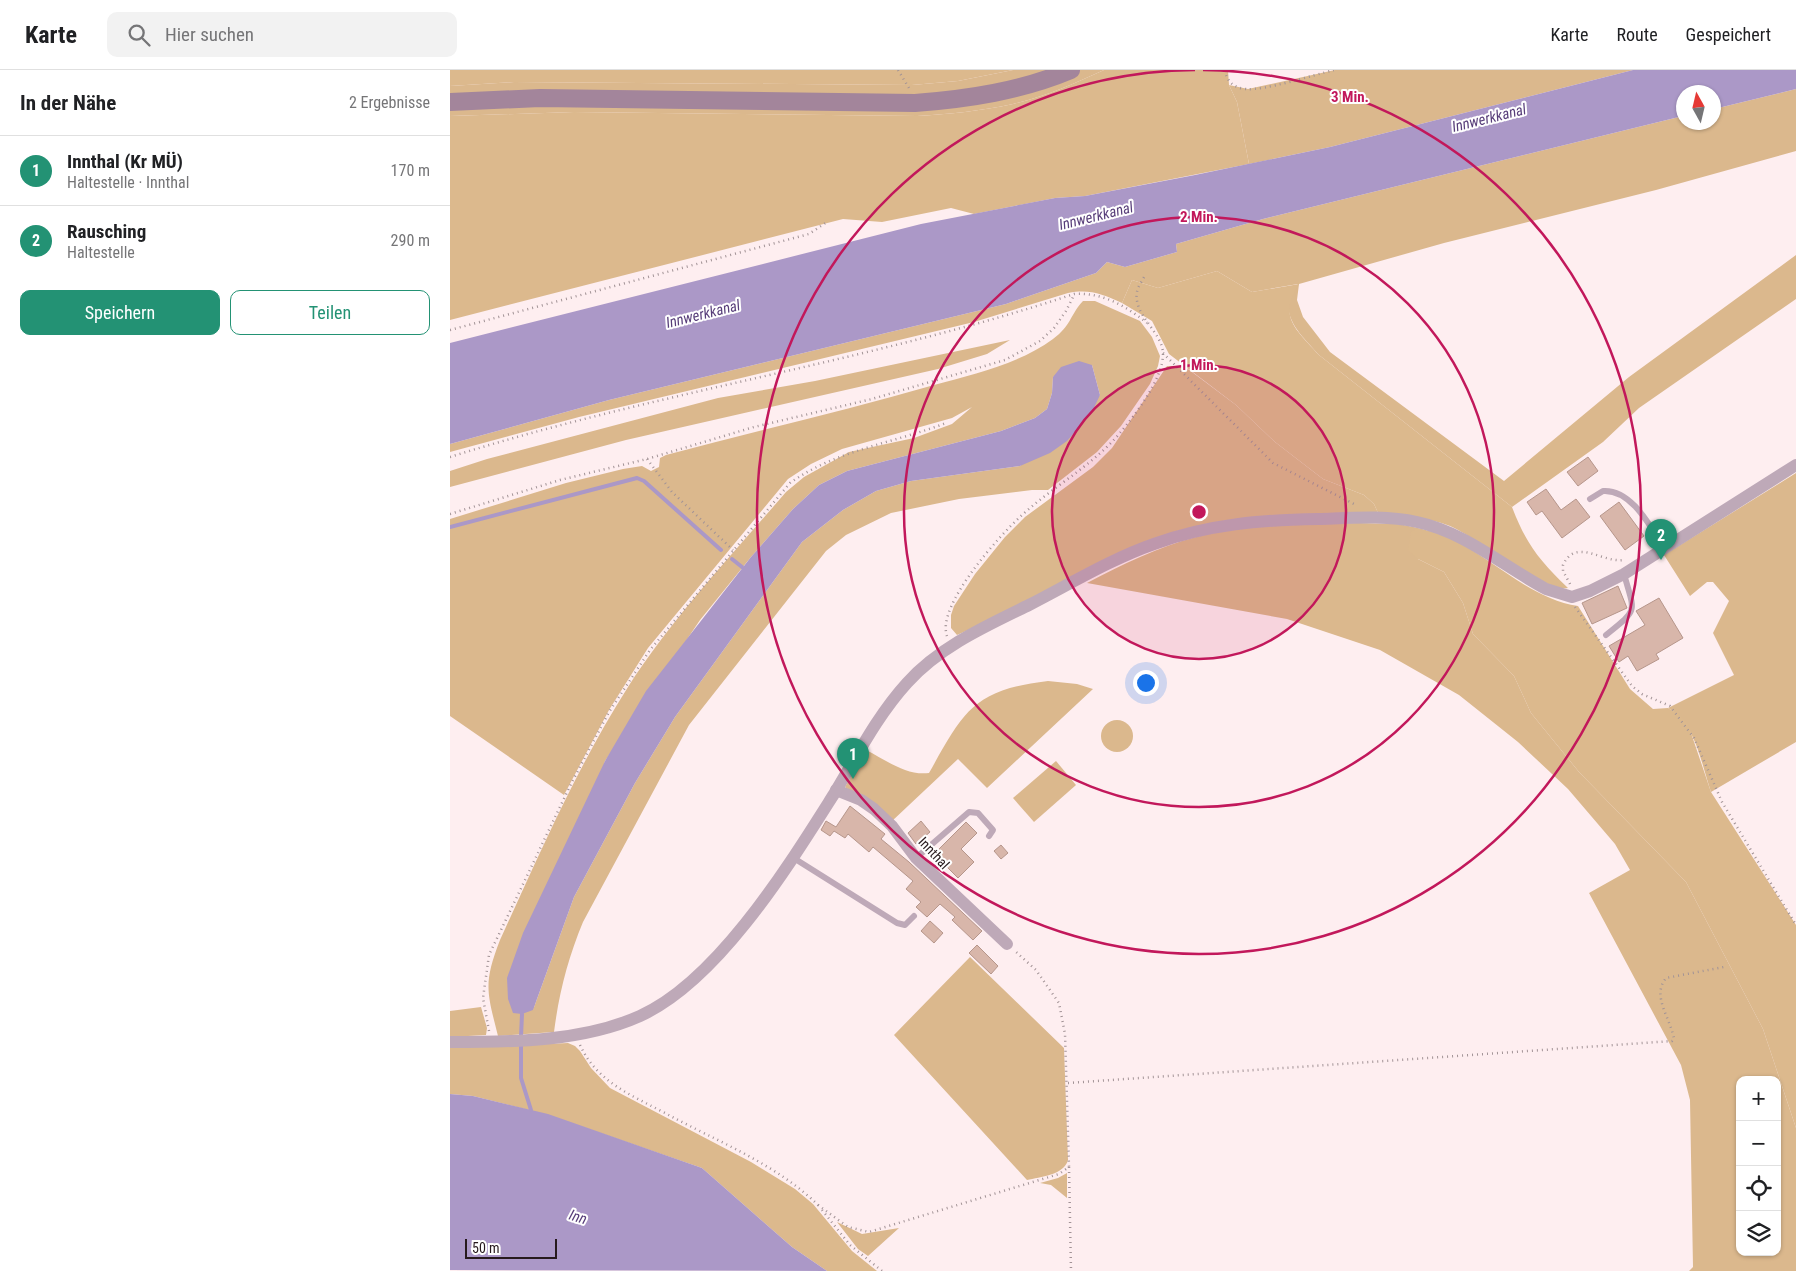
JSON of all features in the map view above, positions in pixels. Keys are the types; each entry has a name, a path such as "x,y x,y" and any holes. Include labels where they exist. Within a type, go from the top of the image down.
{"main road":[{"path":"450,102 540,98 915,103 960,100 995,93 1031,84 1071,70"}],"street":[{"path":"450,1042 491,1042 577,1034 639,1016 673,997 688,985 728,943 792,857 836,790 866,739 899,692 926,664 986,626 1151,545 1195,531 1249,521 1352,518 1395,519 1418,522 1451,532 1546,589 1574,596 1624,574 1796,465"},
{"name":"Innthal","path":"836,790 861,800 892,826 916,858 1007,944"}],"lane":[{"path":"1590,500 1603,491 1622,496 1637,508 1665,549"},
{"path":"1606,635 1631,615 1633,608 1624,574"},
{"path":"916,858 969,812 978,813 993,830 989,836"},
{"path":"792,857 896,923 905,925 914,916"}],"path":[{"path":"898,70 910,90 915,103"},
{"path":"1225,70 1228,80 1232,84 1248,89 1334,70"},
{"path":"450,330 809,234 827,222"},
{"path":"1145,275 1137,292 1140,308 1163,354 1273,463 1358,506"},
{"path":"450,457 612,412 1009,316 1074,294 1091,295 1111,300 1133,312 1147,323"},
{"path":"450,514 560,480 647,459 754,427 872,399 1005,360 1028,349 1054,328 1066,311 1074,294"},
{"path":"951,647 945,631 946,617 965,583 1021,516 1090,464 1119,434 1151,389 1160,368 1163,354"},
{"path":"491,1042 483,998 489,955 550,828 609,712 650,650 790,483 810,468 839,456 923,432 946,422"},
{"path":"647,459 672,492 733,550"},
{"path":"1629,558 1612,560 1587,551 1572,555 1565,561 1563,571 1580,616 1632,686 1642,694 1670,706 1694,738 1722,802 1796,926"},
{"path":"1007,944 1036,970 1059,1003 1065,1034 1068,1083 1071,1271"},
{"path":"1068,1083 1672,1042 1674,1039 1673,1030 1660,995 1661,984 1666,978 1724,967"},
{"path":"577,1034 583,1051 592,1064 606,1080 624,1093 743,1154 802,1191 848,1227 869,1232 1058,1174 1069,1167"},
{"path":"818,1205 850,1245 882,1271"}],"shaded area":[{"path":"450,70 1013,70 958,81 912,85 514,82 450,86"},
{"path":"1013,70 1104,70 1060,89 1025,101 977,110 917,116 574,112 450,116 450,86 514,82 912,85 958,81"},
{"path":"1104,70 1228,70 1229,85 1237,102 1249,164 1085,196 1055,198 974,214 951,208 882,222 843,219 450,320 450,116 574,112 917,116 977,110 1025,101 1060,89"},
{"path":"1335,70 1633,70 1330,147 1249,164 1237,102 1229,85 1248,89"},
{"path":"1796,89 1796,151 1656,190 1444,243 1299,284 1297,300 1303,317 1330,352 1504,481 1629,377 1796,255 1796,299 1639,408 1603,442 1512,507 1319,355 1302,336 1289,314 1288,305 1290,297 1298,284 1252,292 1217,271 1158,288 1132,280 1122,303 1096,293 1068,293 974,322 579,417 450,452 450,444 609,400 1006,304 1096,273 1107,262 1125,267 1177,252 1176,244 1263,219 1676,118 1676,130 1721,130 1721,107"},
{"path":"1217,271 1252,292 1299,284 1290,305 1292,322 1319,355 1512,507 1528,542 1549,569 1568,588 1557,587 1544,582 1450,526 1424,519 1379,515 1374,504 1364,495 1323,479 1275,442 1236,405 1169,354 1152,321 1122,303 1132,280 1158,288"},
{"path":"1083,301 1095,301 1140,321 1152,337 1160,356 1150,384 1121,426 1097,452 1048,490 1032,490 959,499 891,513 846,535 826,551 689,725 583,922 565,976 554,1032 498,1036 488,988 491,967 500,940 575,780 609,717 645,661 704,587 786,492 804,477 849,452 914,438 952,424 972,407 952,418 842,449 811,464 788,479 648,648 609,710 564,795 450,716 450,519 566,483 623,469 642,466 651,471 659,467 660,458 666,455 867,404 965,377 1011,362 1040,348 1053,339 1067,325","holes":["1092,365 1100,395 1020,466 911,481 876,491 843,510 802,542 675,717 635,783 574,897 533,1010 605,761 700,620 793,509 819,485 847,471 1001,431 1035,418 1047,409 1052,393 1053,377"]},
{"path":"1010,340 987,354 938,369 626,440 450,487 450,471 487,459 718,398 815,381"},
{"path":"1167,366 1184,366 1236,405 1275,442 1323,479 1364,495 1374,504 1379,515 1205,524 957,635 951,628 951,615 954,606 975,574 1005,537 1025,517 1093,467 1112,448"},
{"path":"1796,473 1796,742 1711,792 1691,734 1685,724 1668,708 1734,675 1713,633 1729,601 1713,582 1707,582 1690,596 1664,555"},
{"path":"1298,524 1399,524 1418,528 1418,559 1444,572 1463,603 1473,634 1514,676 1531,713 1579,772 1686,882 1763,1029 1779,1076 1736,1076 1736,1256 1781,1256 1781,1083 1796,1128 1796,1271 1689,1271 1693,1267 1690,1100 1681,1065 1589,893 1630,870 1615,844 1568,789 1518,742 1459,695 1380,650 1287,619 1087,583 1141,557 1196,537 1236,529"},
{"path":"1418,528 1451,538 1528,587 1561,602 1578,606 1630,689 1653,709 1668,708 1678,714 1688,724 1711,792 1796,925 1796,1128 1781,1083 1781,1076 1779,1076 1763,1029 1686,882 1579,772 1531,713 1514,676 1473,634 1463,603 1444,572 1418,559 1408,550 1411,532"},
{"path":"1048,681 1077,684 1093,689 987,788 958,759 891,822 845,787 866,750 904,770 929,773 962,719 974,707 1003,690"},
{"path":"1117,720 1129,724 1133,736 1129,748 1117,752 1105,748 1101,736 1105,724"},
{"path":"1056,761 1076,785 1034,822 1013,798"},
{"path":"970,957 1064,1048 1068,1160 1066,1165 1057,1172 1027,1180 894,1035"},
{"path":"481,1007 487,1028 486,1035 450,1037 450,1011"},
{"path":"568,1043 580,1051 591,1068 610,1088 751,1162 795,1189 813,1204 852,1251 877,1271 827,1271 792,1247 702,1168 548,1115 473,1096 450,1094 450,1046 491,1047"},
{"path":"1067,1173 1067,1198 1051,1185 1040,1183 1058,1178"},
{"path":"837,1222 862,1234 899,1228 868,1256 858,1249"}],"water":[{"name":"Innwerkkanal","path":"1633,70 1796,70 1796,89 1721,107 1721,85 1676,85 1676,118 1263,219 1176,244 1177,252 1125,267 1107,262 1096,273 1006,304 609,400 450,444 450,343 921,224 1055,198 1085,196 1330,147"},
{"path":"1079,361 1092,365 1100,395 1091,414 1067,441 1050,453 1020,466 911,481 876,491 843,510 802,542 675,717 635,783 574,897 533,1010 522,1014 513,1013 508,999 507,978 523,933 605,761 646,691 751,557 793,509 819,485 847,471 1001,431 1035,418 1047,409 1052,393 1053,377 1061,367"},
{"name":"Inn","path":"450,1094 473,1096 548,1114 702,1168 792,1247 827,1271 450,1270"}],"building":[{"path":"1588,457 1598,471 1578,486 1567,472"},
{"path":"1546,489 1561,510 1576,499 1590,517 1562,538 1542,511 1536,515 1527,502"},
{"path":"1619,502 1644,536 1625,550 1600,516"},
{"path":"1618,586 1627,608 1592,624 1582,603"},
{"path":"1659,598 1683,638 1656,654 1659,659 1637,671 1628,656 1619,662 1609,646 1645,625 1636,611"},
{"path":"850,806 885,834 881,839 909,862 982,931 973,940 952,920 955,917 940,904 927,917 916,907 921,902 906,889 913,881 873,847 869,852 848,834 845,838 834,831 830,836 821,830 826,821 836,827"},
{"path":"921,821 930,832 916,844 908,833"},
{"path":"966,822 977,833 961,849 974,862 958,878 934,854"},
{"path":"1001,845 1008,853 1001,859 994,851"},
{"path":"930,921 943,933 934,943 921,931"},
{"path":"977,945 998,966 991,974 969,953"}],"waterway":[{"path":"450,527 637,478 644,481 721,550"},
{"path":"732,559 742,567"},
{"path":"521,1037 522,1014"},
{"path":"521,1044 521,1078 531,1110"}],"place":[{"name":"Rausching","path":"1661,560"},
{"name":"Innthal (Kr MÜ)","path":"853,779"}]}
